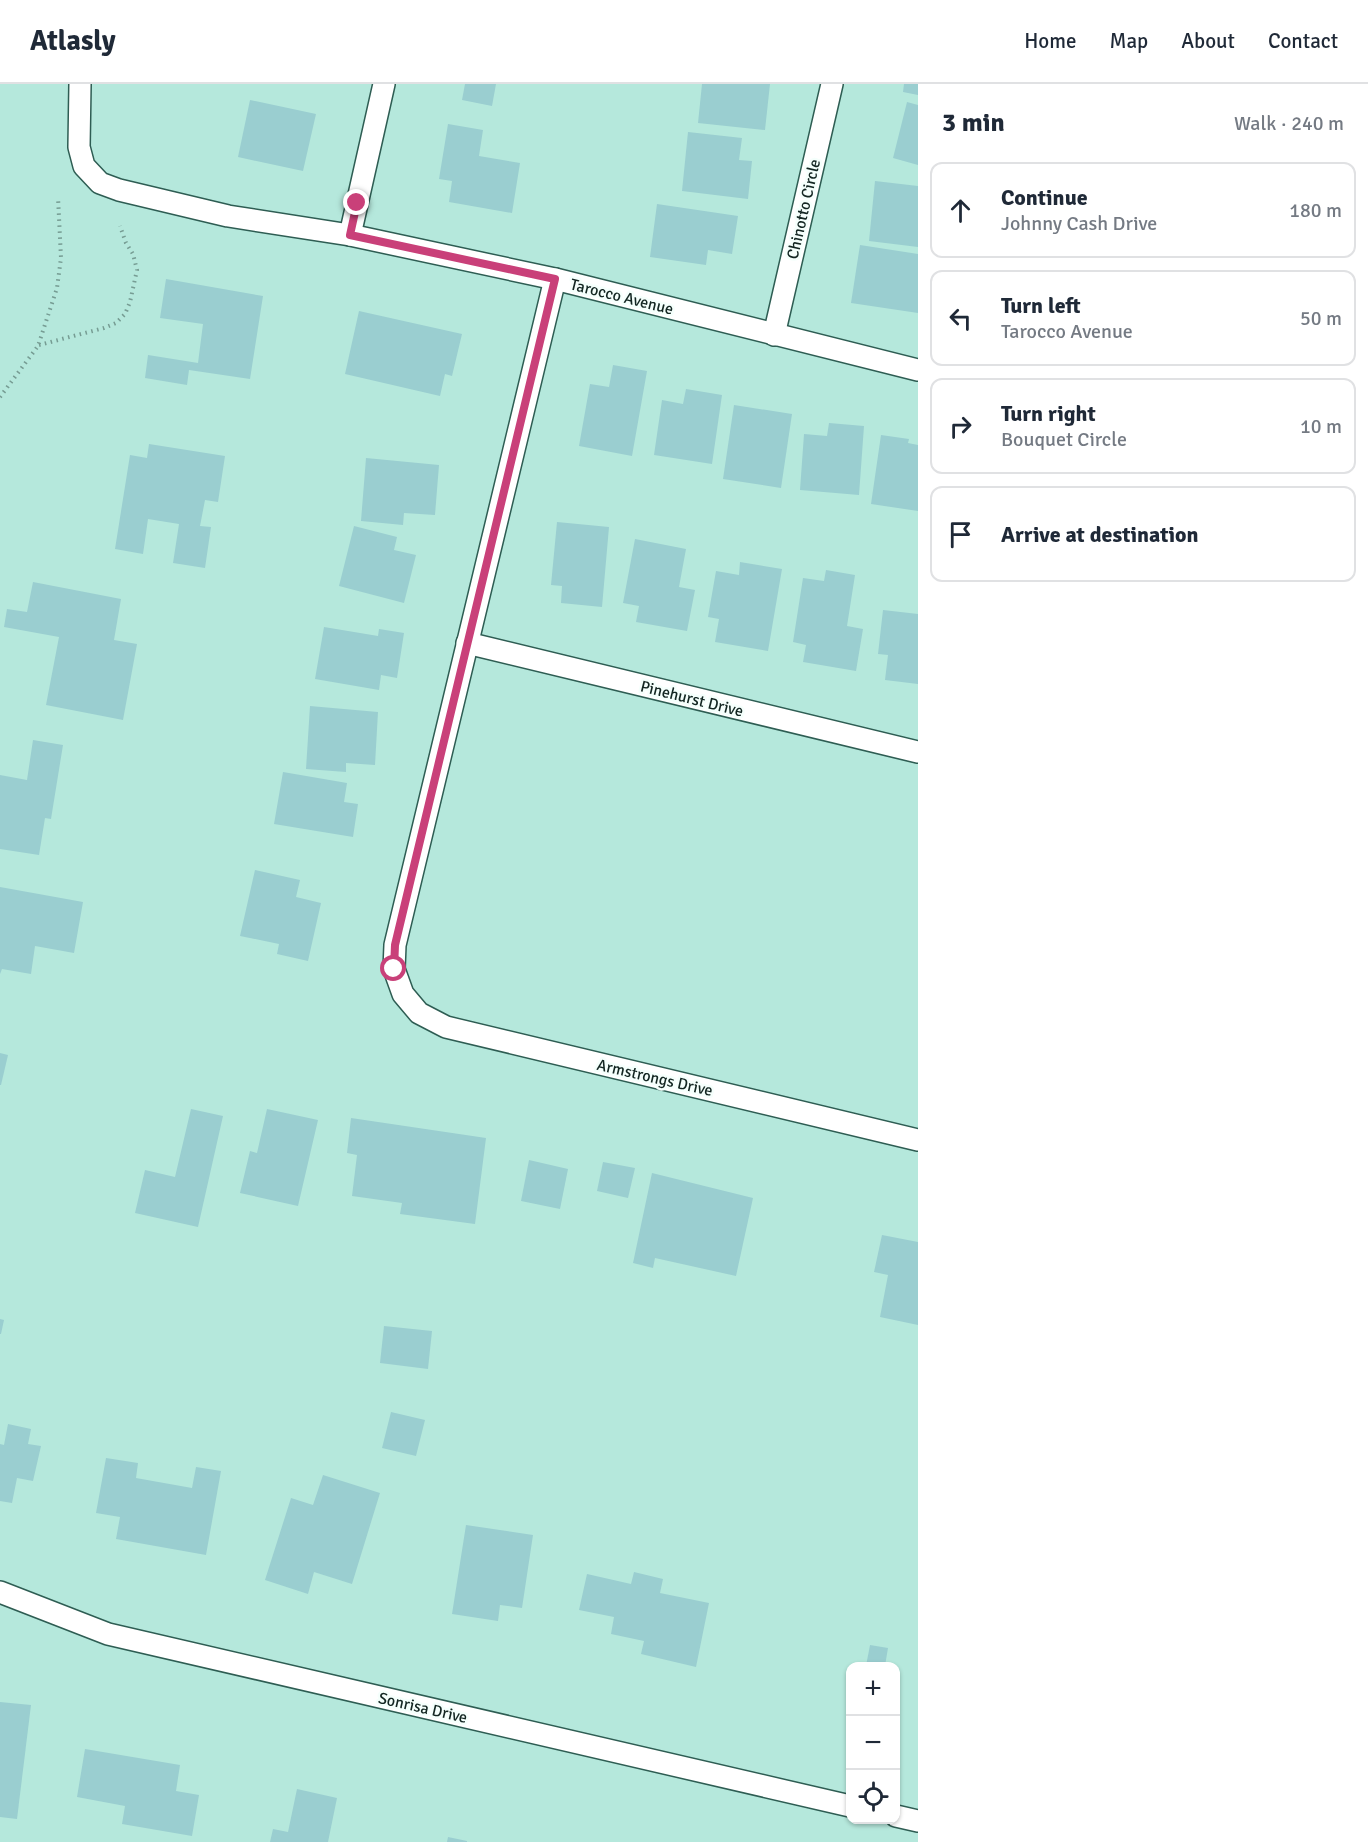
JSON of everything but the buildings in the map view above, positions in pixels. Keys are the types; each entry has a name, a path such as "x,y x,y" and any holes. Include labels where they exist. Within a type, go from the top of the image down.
{"street":[{"name":"Tarocco Avenue","path":"80,84 79,147 84,166 100,183 119,190 228,216 350,235 555,279 918,370"},
{"path":"350,235 384,84"},
{"name":"Chinotto Circle","path":"774,335 832,84"},
{"path":"467,643 555,279"},
{"name":"Pinehurst Drive","path":"467,643 918,752"},
{"name":"Armstrongs Drive","path":"467,643 395,945 394,969 402,994 419,1013 446,1027 918,1140"},
{"name":"Sonrisa Drive","path":"0,1592 108,1634 846,1805"},
{"path":"900,1817 918,1821"}],"path":[{"path":"0,398 39,345 57,288 61,258 58,197"},
{"path":"39,345 104,328 125,314 137,270 133,254 120,226"}],"route":[{"path":"357,203 350,235 555,279 395,945 394,969"}]}
